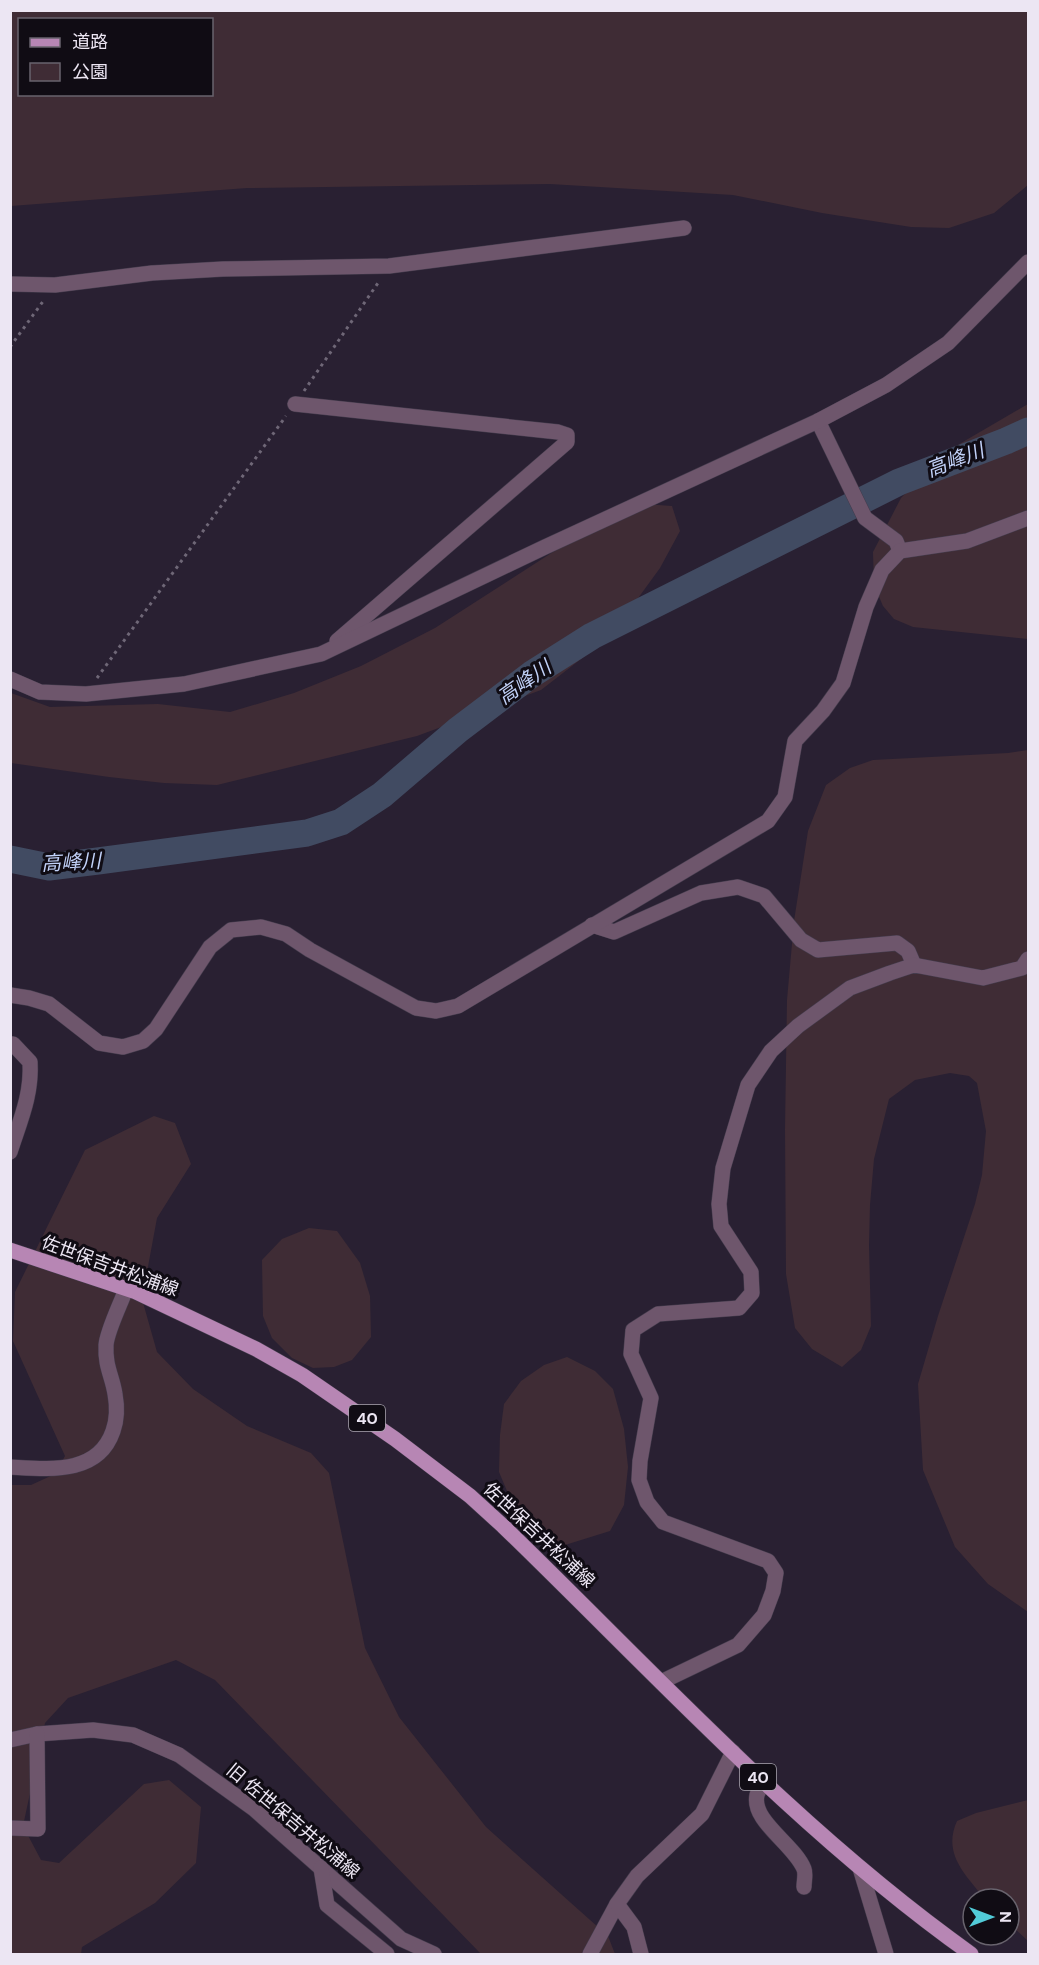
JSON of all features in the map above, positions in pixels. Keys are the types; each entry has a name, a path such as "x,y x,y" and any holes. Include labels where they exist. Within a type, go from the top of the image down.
{"main road":[{"name":"佐世保吉井松浦線","path":"10,1250 126,1289 256,1349 302,1375 395,1439 470,1496 503,1526 792,1810 860,1868 971,1954"}],"street":[{"path":"10,284 55,285 152,273 223,269 389,266 684,228"},
{"path":"10,679 40,692 86,694 184,684 321,654 818,421 886,385 948,343 1029,262"},
{"path":"295,404 558,432 567,435 567,442 321,654"},
{"path":"818,421 865,518 896,541 900,551"},
{"path":"10,996 29,998 49,1004 99,1042 123,1047 143,1041 156,1029 210,947 231,930 261,927 286,934 310,950 416,1008 436,1011 458,1006 768,821 785,797 795,741 823,711 843,683 870,598 882,570 900,551 967,541 1029,518"},
{"path":"592,925 614,932 701,893 738,886 765,896 801,940 818,950 897,943 908,951 914,965"},
{"path":"661,1682 738,1645 764,1615 776,1573 768,1561 663,1522 647,1502 639,1480 651,1398 631,1354 633,1330 658,1314 739,1308 752,1293 751,1272 722,1226 719,1204 723,1168 748,1085 771,1051 798,1026 849,988 914,965 983,978 1022,968 1029,959"},
{"path":"10,1044 13,1044 30,1062 31,1081 28,1098 10,1152"},
{"path":"10,1467 48,1469 78,1465 96,1457 109,1442 116,1424 116,1395 106,1366 106,1342 126,1289"},
{"name":"旧 佐世保吉井松浦線","path":"10,1740 37,1734 93,1730 133,1735 179,1755 254,1809 401,1939 434,1954"},
{"path":"10,1828 38,1829 37,1734"},
{"path":"590,1954 617,1904 637,1876 702,1814 733,1752"},
{"path":"764,1782 757,1795 757,1807 764,1821 793,1850 805,1871 804,1887"},
{"path":"321,1868 327,1905 387,1954"},
{"path":"860,1868 886,1954"},
{"path":"617,1904 634,1927 641,1954"}],"path":[{"path":"86,694 295,404 389,266"},
{"path":"10,347 55,285"}],"green space":[{"path":"11,10 1028,11 1028,185 994,213 949,228 911,227 822,213 733,195 550,184 247,188 11,206"},
{"path":"1028,404 1028,639 913,627 894,619 883,606 874,585 873,552 901,498 944,453"},
{"path":"644,504 672,506 680,531 660,568 636,601 594,649 541,690 417,736 217,785 164,783 11,763 11,693 50,707 158,704 230,712 294,693 361,666 435,628 615,512"},
{"path":"1028,750 1028,1612 988,1584 955,1547 923,1470 918,1384 982,1175 986,1131 977,1083 969,1076 950,1073 915,1080 889,1099 874,1159 870,1205 871,1326 861,1350 842,1367 812,1349 795,1328 786,1274 785,1129 787,1000 794,921 808,831 826,785 850,768 873,760"},
{"path":"154,1116 175,1123 191,1164 157,1218 142,1299 157,1352 193,1389 247,1426 311,1453 329,1473 365,1648 399,1717 486,1827 608,1936 615,1954 481,1954 215,1680 176,1660 68,1698 45,1723 23,1826 41,1860 59,1863 144,1784 169,1780 201,1807 196,1863 155,1903 82,1947 81,1954 11,1954 10,1485 31,1485 55,1474 65,1456 13,1341 15,1292 85,1150"},
{"path":"309,1228 337,1231 360,1263 370,1296 371,1337 352,1360 334,1367 313,1368 292,1358 272,1338 263,1316 262,1260 282,1239"},
{"path":"567,1357 595,1371 613,1389 624,1429 628,1467 624,1505 610,1531 565,1545 546,1538 510,1498 499,1472 504,1404 521,1381 544,1365"},
{"path":"1028,1800 1028,1941 1021,1934 1021,1887 976,1887 954,1854 953,1833 957,1821 976,1813"}],"waterway":[{"name":"高峰川","path":"10,859 49,867 307,833 341,822 382,795 458,730 532,674 592,636 899,482 1028,431"}]}
